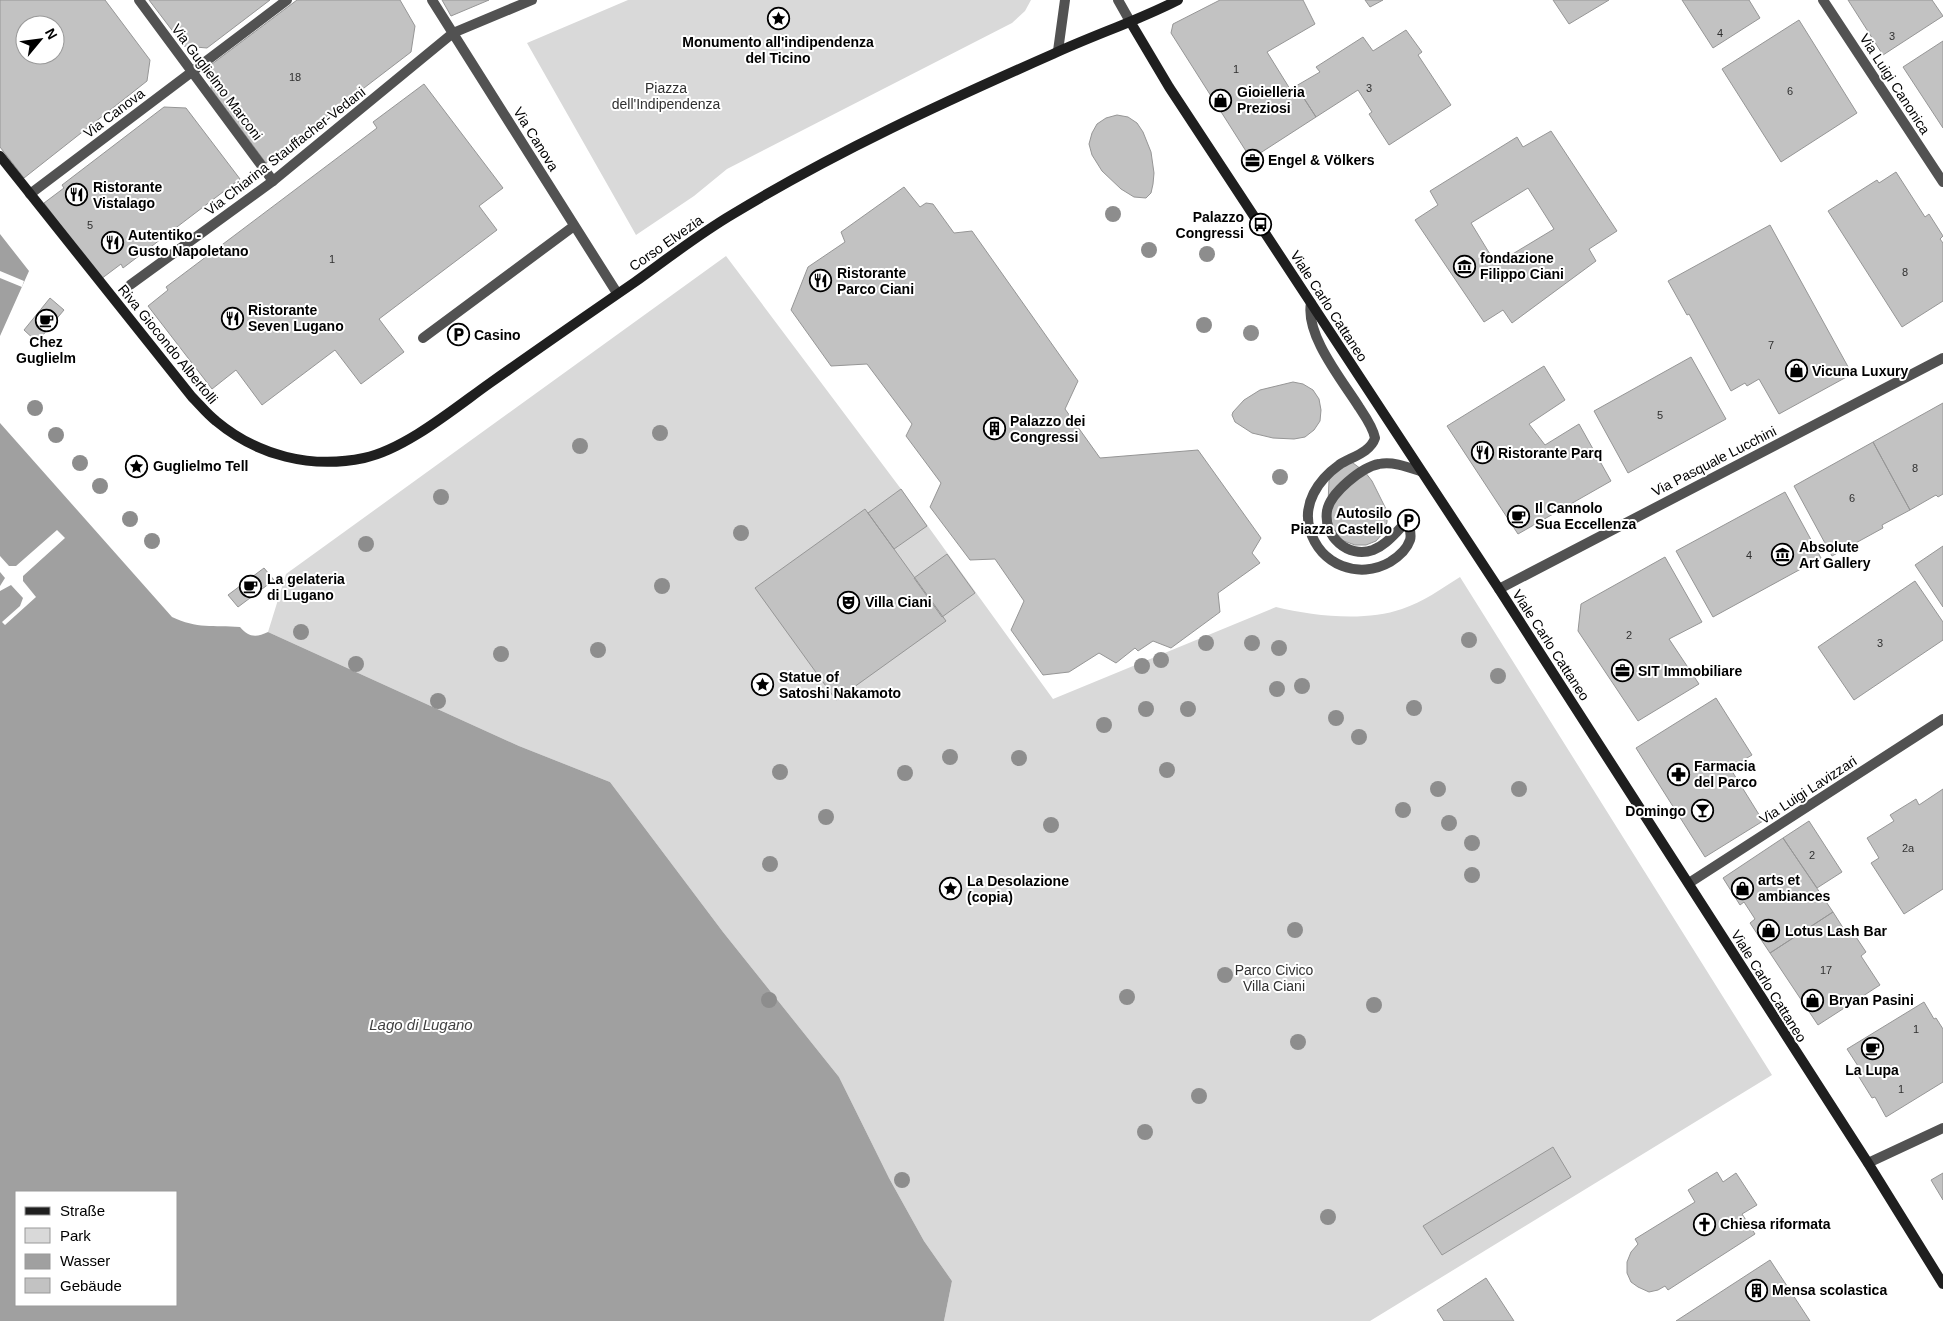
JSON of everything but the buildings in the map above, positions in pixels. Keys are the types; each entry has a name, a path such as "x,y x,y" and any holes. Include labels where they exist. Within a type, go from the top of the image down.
{"main road":[{"path":"1058,51 1131,23 1178,0"},
{"name":"Viale Carlo Cattaneo","path":"1131,23 1170,87 1689,883 1943,1284"},
{"name":"Corso Elvezia","path":"617,293 730,215 777,188 895,126 1058,51"},
{"name":"Riva Giocondo Albertolli","path":"0,156 192,396 214,420 237,437 258,448 291,459 319,463 344,461 368,457 395,446 431,425 617,293"}],"street":[{"name":"Via Guglielmo Marconi","path":"139,0 273,181"},
{"name":"Via Canova","path":"30,194 287,0"},
{"name":"Via Canova","path":"432,0 617,293"},
{"path":"453,33 532,0"},
{"path":"1058,51 1065,0"},
{"path":"1118,0 1131,23"},
{"name":"Via Luigi Canonica","path":"1823,0 1943,182"},
{"name":"Via Chiarina Stauffacher-Vedani","path":"130,285 273,181 453,33"},
{"path":"423,338 574,226"},
{"path":"1311,303 1309,312 1316,338 1366,418 1375,438 1369,448 1333,470 1314,492 1308,503 1310,530 1314,542 1332,561 1351,569 1371,569 1393,560 1406,548 1411,539 1408,521 1383,544 1373,550 1359,552 1345,548 1335,538 1327,524 1327,508 1347,483 1372,466 1386,463 1420,471"},
{"name":"Via Pasquale Lucchini","path":"1499,589 1943,358"},
{"name":"Via Luigi Lavizzari","path":"1689,883 1943,719"},
{"path":"1868,1163 1943,1128"}],"green space":[{"name":"Piazza dell'Indipendenza","path":"628,0 1031,0 1025,11 1012,23 727,169 694,196 636,235 527,43"},
{"name":"Parco Civico Villa Ciani","path":"726,256 901,489 1053,699 1276,607 1306,613 1339,616 1387,613 1417,603 1460,577 1772,1075 1370,1321 944,1321 952,1281 924,1241 889,1178 839,1077 723,932 610,782 519,746 268,632 286,574"}],"water":[{"path":"0,234 29,271 0,336"},
{"name":"Lago di Lugano","path":"0,423 172,617 197,625 240,627 246,633 253,636 268,632 519,746 610,782 723,932 839,1077 889,1178 924,1241 952,1281 944,1321 0,1321"}],"pier":[{"path":"0,271 24,281 22,287 0,278"},
{"path":"57,530 65,538 23,576 23,581 36,597 5,625 2,622 20,606 23,598 11,585 0,591 0,586 5,578 0,572 0,556 9,566 16,566"}],"place":[{"name":"Monumento all'indipendenza del Ticino","path":"778,19"},
{"name":"Gioielleria Preziosi","path":"1221,100"},
{"name":"Engel & Völkers","path":"1252,160"},
{"name":"Ristorante Vistalago","path":"77,195"},
{"name":"Palazzo Congressi","path":"1260,225"},
{"name":"Autentiko - Gusto Napoletano","path":"112,243"},
{"name":"fondazione Filippo Ciani","path":"1464,266"},
{"name":"Ristorante Parco Ciani","path":"821,281"},
{"name":"Ristorante Seven Lugano","path":"232,318"},
{"name":"Chez Guglielm","path":"46,320"},
{"name":"Casino","path":"458,335"},
{"name":"Vicuna Luxury","path":"1796,371"},
{"name":"Palazzo dei Congressi","path":"994,429"},
{"name":"Ristorante Parq","path":"1482,453"},
{"name":"Guglielmo Tell","path":"137,466"},
{"name":"Il Cannolo Sua Eccellenza","path":"1519,516"},
{"name":"Autosilo Piazza Castello","path":"1408,521"},
{"name":"Absolute Art Gallery","path":"1783,555"},
{"name":"La gelateria di Lugano","path":"251,587"},
{"name":"Villa Ciani","path":"849,602"},
{"name":"SIT Immobiliare","path":"1622,671"},
{"name":"Statue of Satoshi Nakamoto","path":"763,685"},
{"name":"Farmacia del Parco","path":"1678,774"},
{"name":"Domingo","path":"1702,811"},
{"name":"arts et ambiances","path":"1742,888"},
{"name":"La Desolazione (copia)","path":"951,889"},
{"name":"Lotus Lash Bar","path":"1769,931"},
{"name":"Bryan Pasini","path":"1813,1000"},
{"name":"La Lupa","path":"1872,1048"},
{"name":"Chiesa riformata","path":"1704,1224"},
{"name":"Mensa scolastica","path":"1756,1290"}]}
